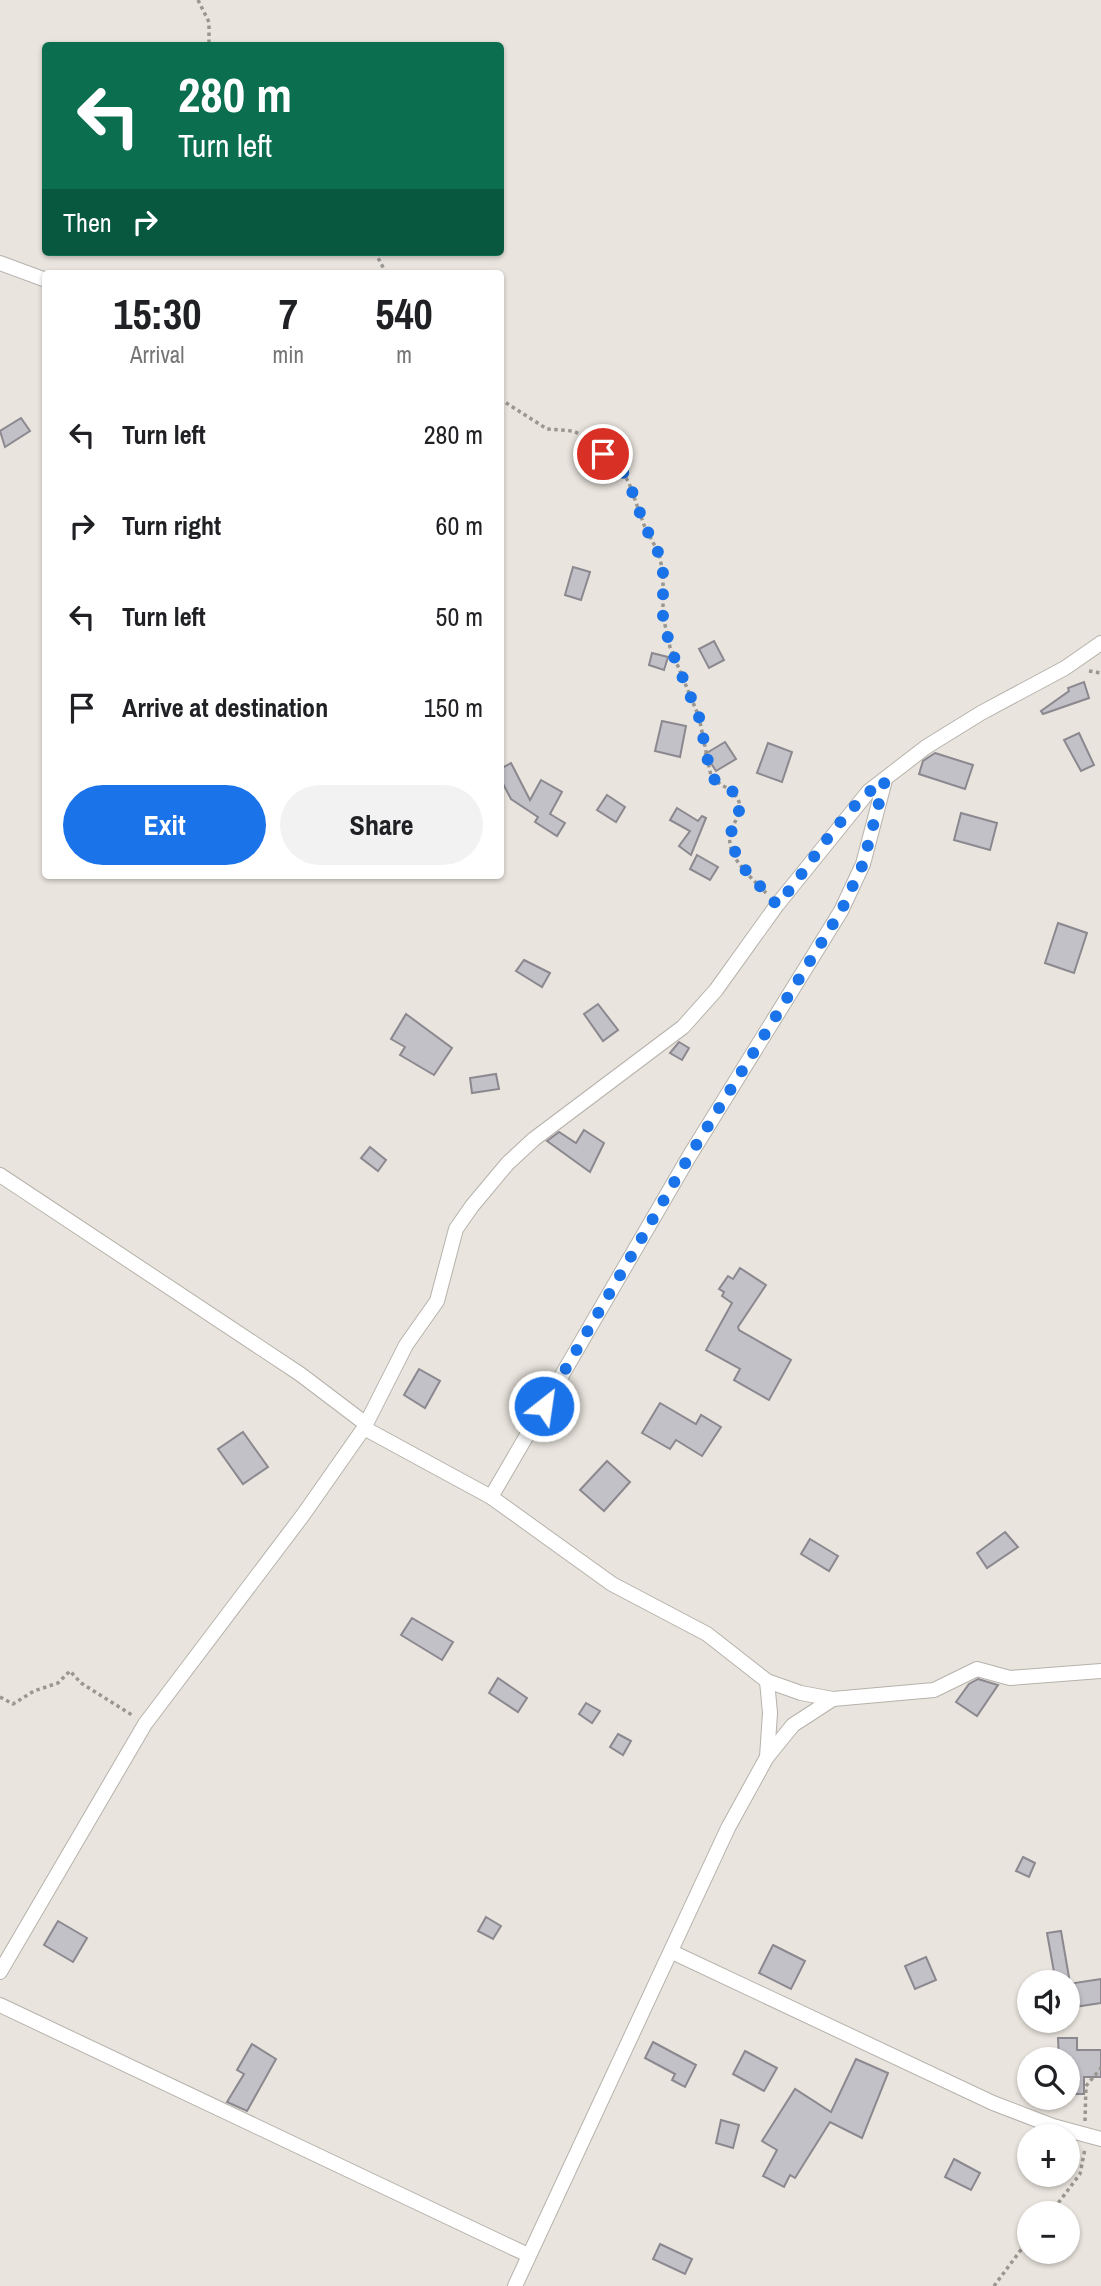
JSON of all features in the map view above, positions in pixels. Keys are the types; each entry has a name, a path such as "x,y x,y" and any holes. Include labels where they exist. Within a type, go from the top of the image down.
{"street":[{"path":"0,263 42,279"},
{"path":"0,1972 145,1724 303,1515 365,1426 407,1345 436,1301 456,1229 472,1206 508,1163 534,1139 683,1027 716,990 777,905 869,791 926,747 981,713 1065,668 1101,643"},
{"path":"491,1497 690,1155 841,911 863,864 885,780"},
{"path":"0,1175 300,1374 365,1426 491,1497 612,1584 707,1634 767,1681 801,1693 833,1699 934,1690 977,1669 1010,1678 1101,1671"},
{"path":"767,1681 770,1713 767,1757"},
{"path":"515,2286 728,1828 767,1757 793,1725 833,1699"},
{"path":"672,1951 993,2103 1094,2137"},
{"path":"0,2005 528,2255"}],"path":[{"path":"198,0 209,22 209,42"},
{"path":"504,402 547,429 573,431 582,435 619,465 629,483 644,524 659,554 663,573 663,616 670,647 699,717 711,776 734,792 739,802 740,812 730,832 732,849 740,864 777,905"},
{"path":"0,1697 12,1704 17,1703 34,1690 58,1683 64,1673 70,1671 81,1683 145,1724"},
{"path":"1060,2201 1080,2174 1094,2137 1084,2119 1086,2086 1101,2068"},
{"path":"993,2286 1017,2255"}],"building":[{"path":"21,418 30,431 5,447 0,431"},
{"path":"573,567 590,572 581,600 565,595"},
{"path":"714,641 724,660 709,668 699,649"},
{"path":"652,653 668,657 664,670 649,665"},
{"path":"1084,682 1089,698 1043,714 1041,711 1069,691 1068,688"},
{"path":"662,721 686,726 680,757 655,751"},
{"path":"1079,733 1094,765 1081,771 1064,740"},
{"path":"725,742 736,759 716,771 705,754"},
{"path":"768,743 792,752 782,782 757,773"},
{"path":"935,753 973,765 965,789 919,774 923,761"},
{"path":"511,763 530,800 541,780 562,792 550,814 565,823 557,836 535,822 538,817 511,799 504,786 504,767"},
{"path":"607,795 625,807 616,822 597,810"},
{"path":"677,808 698,821 702,816 706,818 691,855 679,846 690,831 670,820"},
{"path":"961,813 997,823 990,850 954,840"},
{"path":"697,855 718,867 710,880 690,869"},
{"path":"1058,923 1087,933 1074,973 1045,963"},
{"path":"524,960 550,973 542,987 516,971"},
{"path":"598,1004 618,1030 603,1041 584,1014"},
{"path":"406,1014 452,1048 434,1075 400,1055 405,1047 391,1039"},
{"path":"679,1042 689,1048 682,1060 670,1053"},
{"path":"496,1074 499,1089 472,1093 470,1078"},
{"path":"584,1130 604,1143 590,1172 547,1141 559,1132 576,1143"},
{"path":"370,1147 386,1160 378,1171 361,1158"},
{"path":"740,1268 766,1285 738,1327 739,1330 791,1360 769,1400 734,1380 740,1369 706,1350 732,1303 722,1296 724,1292 719,1289 728,1276 733,1279"},
{"path":"419,1369 440,1381 425,1408 404,1395"},
{"path":"660,1403 696,1424 701,1415 721,1427 702,1456 676,1440 670,1449 642,1433"},
{"path":"243,1432 268,1467 243,1484 218,1449"},
{"path":"607,1461 630,1482 604,1511 580,1490"},
{"path":"1005,1532 1018,1547 987,1568 977,1553"},
{"path":"810,1539 838,1556 829,1571 801,1554"},
{"path":"412,1618 453,1642 442,1660 401,1635"},
{"path":"498,1678 527,1698 518,1712 489,1693"},
{"path":"978,1679 998,1685 977,1716 956,1702 969,1684"},
{"path":"586,1703 600,1711 592,1723 579,1714"},
{"path":"618,1734 631,1741 623,1755 610,1747"},
{"path":"1023,1857 1035,1863 1029,1877 1016,1871"},
{"path":"486,1917 501,1926 493,1939 478,1931"},
{"path":"58,1921 87,1938 73,1962 44,1945"},
{"path":"1061,1931 1068,1970 1054,1970 1047,1933"},
{"path":"773,1945 805,1961 791,1989 759,1973"},
{"path":"926,1957 936,1980 915,1989 905,1966"},
{"path":"1101,1979 1101,2003 1080,2006 1080,1982"},
{"path":"1058,2038 1077,2038 1077,2047 1058,2047"},
{"path":"653,2042 696,2065 685,2087 672,2080 675,2074 645,2058"},
{"path":"252,2044 276,2059 247,2111 227,2102 244,2074 237,2070"},
{"path":"1080,2050 1101,2050 1101,2077 1084,2077 1084,2094 1080,2094"},
{"path":"745,2051 777,2068 764,2091 733,2074"},
{"path":"856,2059 888,2073 862,2138 830,2122 795,2178 790,2175 784,2187 763,2176 777,2150 762,2141 795,2089 831,2112"},
{"path":"721,2120 739,2125 733,2148 716,2143"},
{"path":"954,2159 980,2173 971,2190 945,2177"},
{"path":"660,2244 692,2259 685,2274 653,2259"}],"route":[{"path":"544,1406 690,1155 841,911 863,864 885,780 869,791 853,808 777,905 753,880 740,864 730,839 730,832 740,812 739,802 734,792 711,776 699,717 673,658 663,616 663,573 659,554 619,465 603,454"}]}
